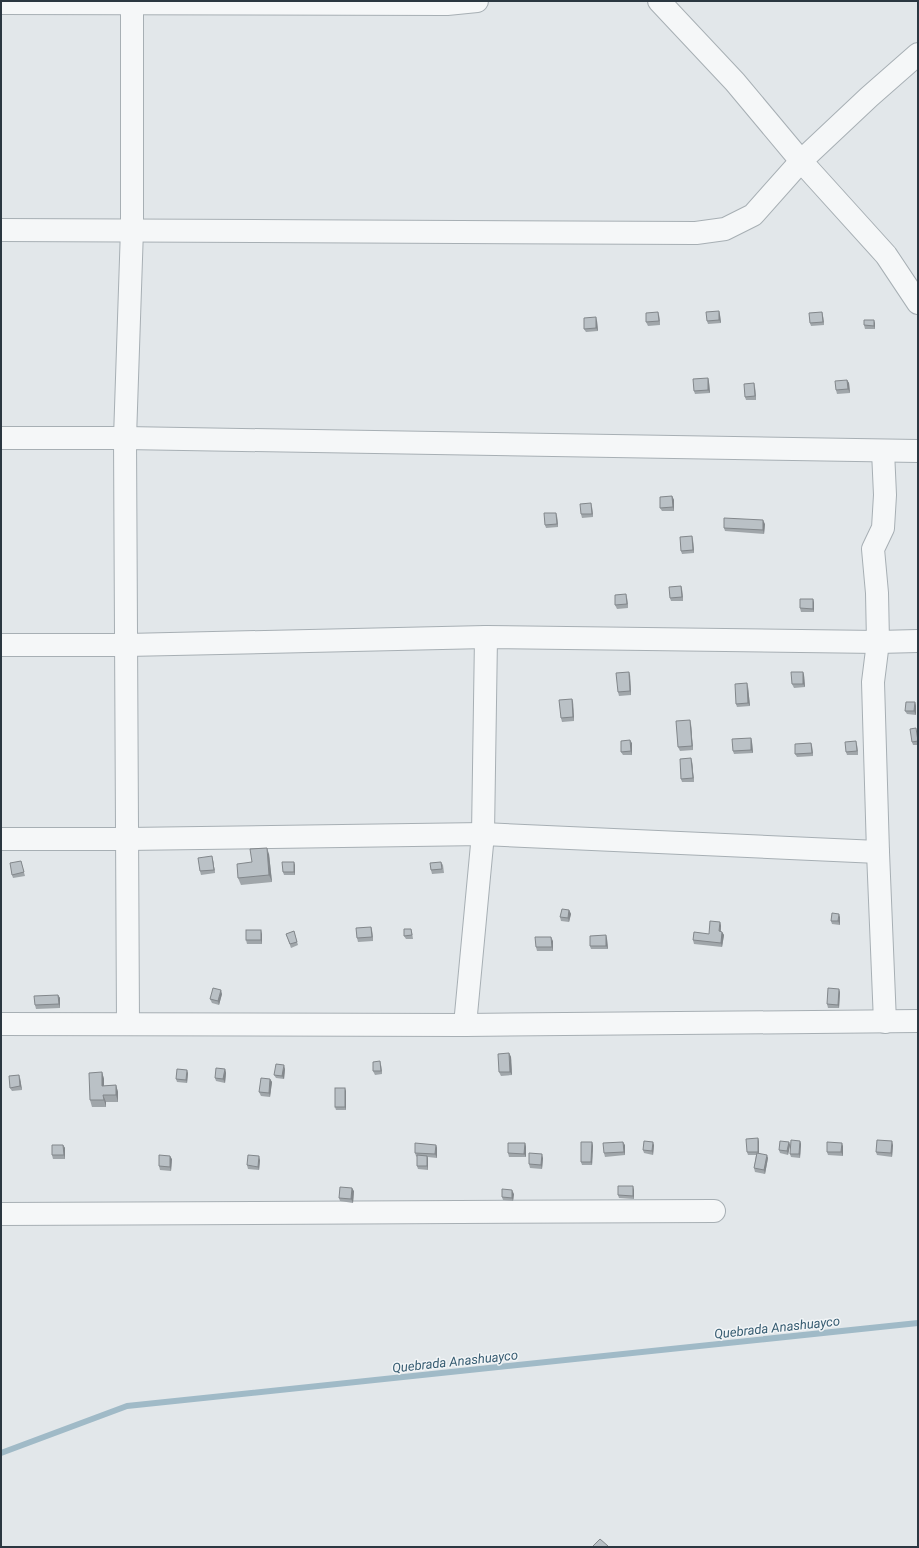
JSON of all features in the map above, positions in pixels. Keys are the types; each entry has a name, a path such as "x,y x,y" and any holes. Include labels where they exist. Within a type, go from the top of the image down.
{"street":[{"path":"1,3 447,4 477,1"},
{"path":"659,1 735,82 801,161 886,255 918,303"},
{"path":"128,1024 125,438 132,229 132,3"},
{"path":"1,230 132,229 696,233 725,229 752,216 801,161 869,97 918,54"},
{"path":"1,438 125,438 918,451"},
{"path":"883,451 885,495 883,528 873,549 877,593 878,642 874,682 878,852 885,1022"},
{"path":"465,1025 483,834 486,637"},
{"path":"1,645 127,645 486,637 878,642 918,641"},
{"path":"1,839 127,839 483,834 878,852"},
{"path":"1,1024 465,1025 918,1021"},
{"path":"1,1214 714,1211"}],"building":[{"path":"719,311 719,320 707,321 706,312"},
{"path":"658,312 659,321 646,322 646,313"},
{"path":"822,312 823,322 810,323 809,313"},
{"path":"596,317 596,328 584,329 584,318"},
{"path":"864,320 874,320 874,326 864,325"},
{"path":"708,378 708,390 694,391 693,379"},
{"path":"847,380 848,389 836,390 835,381"},
{"path":"754,383 755,396 745,397 744,384"},
{"path":"672,496 673,507 660,508 660,497"},
{"path":"591,503 592,514 581,514 580,504"},
{"path":"544,513 556,513 557,524 545,525"},
{"path":"724,518 763,520 763,530 724,528"},
{"path":"692,536 693,550 681,551 680,537"},
{"path":"681,586 682,597 670,598 669,587"},
{"path":"626,594 627,604 615,605 615,595"},
{"path":"800,599 813,599 813,609 800,608"},
{"path":"629,672 630,691 618,692 616,673"},
{"path":"791,672 803,672 803,684 792,684"},
{"path":"747,683 748,703 736,704 735,684"},
{"path":"572,699 573,717 561,718 559,700"},
{"path":"906,702 915,702 914,711 905,711"},
{"path":"690,720 692,746 678,747 676,721"},
{"path":"916,728 918,741 912,742 910,729"},
{"path":"751,738 751,750 733,751 732,739"},
{"path":"630,740 631,751 621,752 621,741"},
{"path":"856,741 857,751 846,752 845,742"},
{"path":"811,743 812,753 795,754 795,744"},
{"path":"691,758 693,778 681,779 680,759"},
{"path":"267,848 269,875 238,878 237,864 252,862 250,849"},
{"path":"212,856 214,870 200,871 198,858"},
{"path":"21,861 24,872 12,875 10,863"},
{"path":"282,862 294,862 294,872 283,872"},
{"path":"441,862 442,869 431,870 430,863"},
{"path":"562,909 569,910 568,918 560,917"},
{"path":"832,913 839,914 838,921 831,921"},
{"path":"710,921 720,922 719,931 722,932 721,943 693,940 694,932 709,934"},
{"path":"371,927 372,937 357,938 356,928"},
{"path":"404,929 411,929 412,935 404,936"},
{"path":"246,930 261,930 261,940 246,940"},
{"path":"294,931 297,942 290,944 286,934"},
{"path":"606,935 606,946 590,946 590,936"},
{"path":"535,937 551,937 552,947 536,947"},
{"path":"213,988 221,990 218,1001 210,999"},
{"path":"828,988 839,989 838,1005 827,1004"},
{"path":"58,995 59,1004 35,1005 34,996"},
{"path":"509,1053 510,1072 499,1072 498,1054"},
{"path":"380,1061 381,1071 373,1071 373,1062"},
{"path":"276,1064 284,1065 282,1076 274,1075"},
{"path":"216,1068 225,1069 223,1079 215,1078"},
{"path":"177,1069 187,1070 186,1080 176,1079"},
{"path":"102,1072 102,1086 116,1085 116,1095 103,1095 104,1100 90,1100 89,1073"},
{"path":"19,1075 20,1086 10,1088 9,1076"},
{"path":"261,1078 270,1079 269,1093 259,1092"},
{"path":"335,1088 345,1088 345,1107 335,1107"},
{"path":"758,1138 758,1152 747,1152 746,1139"},
{"path":"791,1140 800,1141 799,1154 790,1154"},
{"path":"877,1140 892,1141 891,1153 876,1152"},
{"path":"644,1141 653,1142 652,1151 643,1150"},
{"path":"780,1141 789,1142 787,1151 779,1150"},
{"path":"581,1142 592,1142 591,1162 581,1162"},
{"path":"623,1142 624,1152 604,1153 603,1143"},
{"path":"827,1142 842,1143 841,1152 827,1152"},
{"path":"415,1143 436,1145 435,1154 415,1153"},
{"path":"508,1143 525,1143 524,1154 508,1153"},
{"path":"52,1145 63,1145 64,1155 52,1155"},
{"path":"529,1153 542,1154 541,1165 529,1164"},
{"path":"757,1153 767,1155 764,1170 754,1168"},
{"path":"159,1155 170,1156 170,1167 159,1166"},
{"path":"248,1155 259,1156 258,1167 247,1165"},
{"path":"417,1155 427,1156 427,1166 417,1166"},
{"path":"618,1186 633,1186 633,1196 618,1195"},
{"path":"340,1187 352,1188 351,1199 339,1198"},
{"path":"502,1189 512,1190 512,1198 502,1197"},
{"path":"600,1539 608,1546 607,1547 593,1546"}],"waterway":[{"name":"Quebrada Anashuayco","path":"1,1453 127,1406 918,1323"}]}
